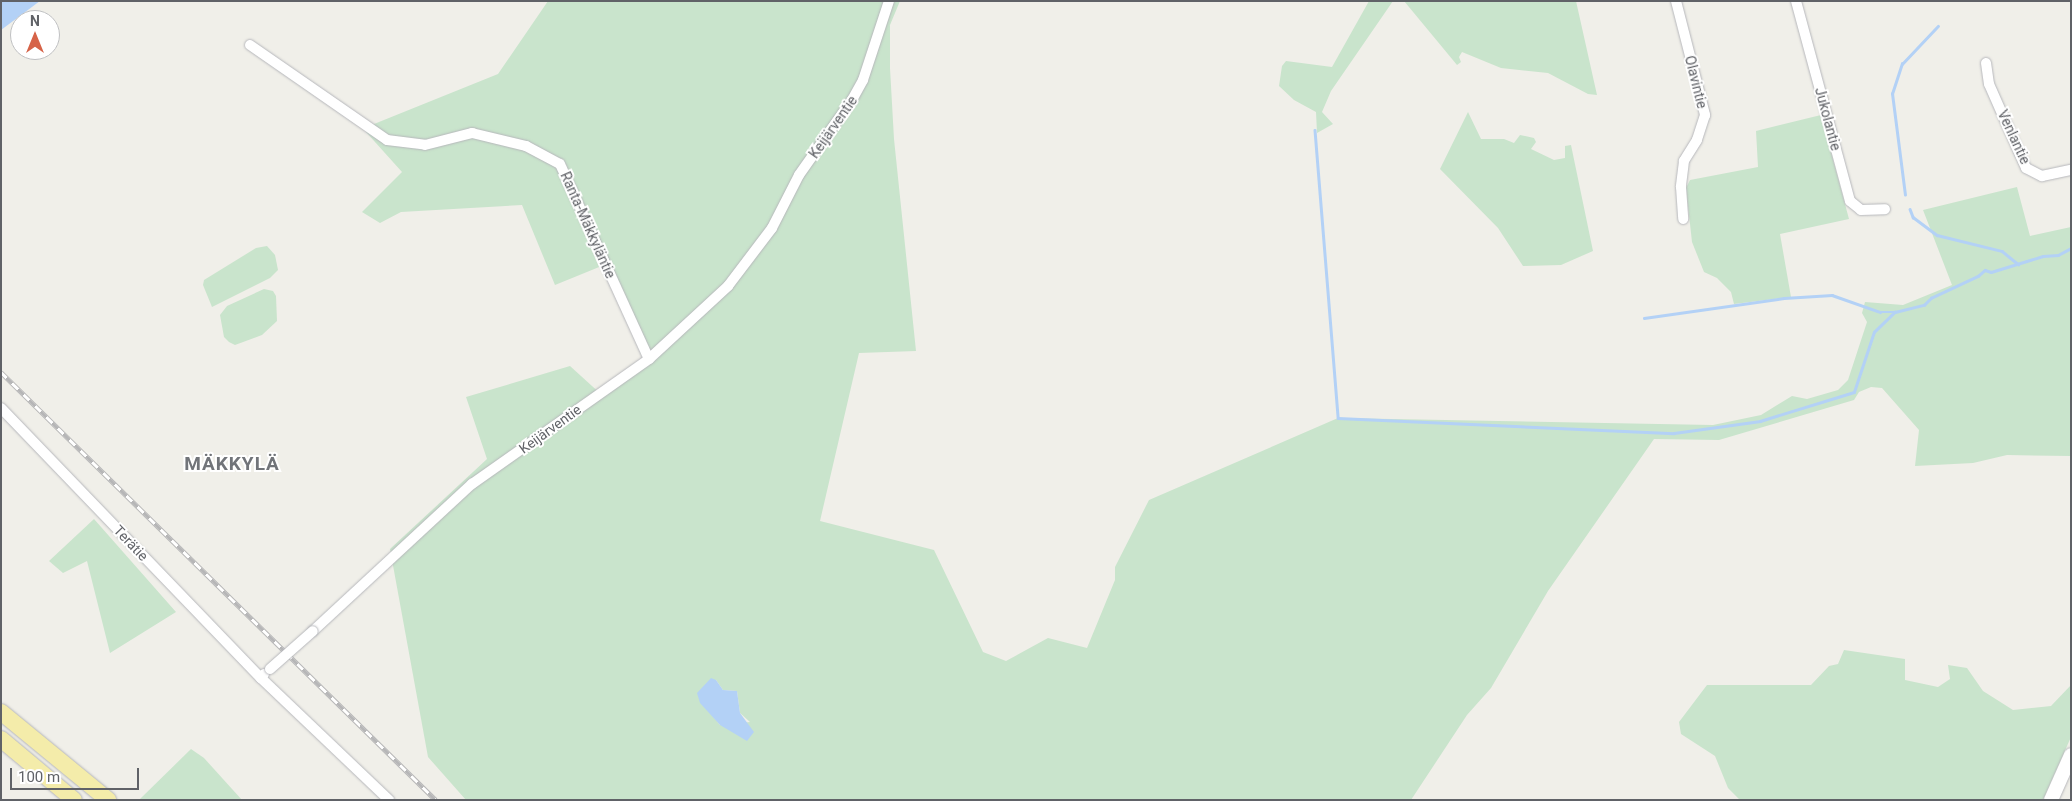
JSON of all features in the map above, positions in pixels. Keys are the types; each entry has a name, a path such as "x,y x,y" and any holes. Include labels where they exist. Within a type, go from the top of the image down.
{"highway":[{"path":"1,712 108,800"},
{"path":"1,739 74,800"}],"main road":[{"path":"2051,800 2071,755"}],"street":[{"name":"Keijärventie","path":"261,678 472,484 649,359 728,286 772,228 799,175 863,80 889,1"},
{"name":"Olavintie","path":"1676,1 1705,115 1697,140 1683,167 1684,219"},
{"name":"Jukolantie","path":"1796,1 1850,202 1861,210 1884,209"},
{"name":"Ranta-Mäkkyläntie","path":"250,45 387,140 425,144 472,133 526,146 560,164 649,359"},
{"name":"Venlantie","path":"1986,63 1989,84 2026,168 2042,176 2071,170"},
{"name":"Terätie","path":"1,408 261,678"},
{"path":"261,678 389,800"}],"green space":[{"path":"548,1 900,1 890,25 890,68 894,139 916,351 859,353 820,521 934,550 983,652 1006,661 1048,638 1087,648 1115,580 1115,567 1149,500 1338,418 1713,425 1761,415 1792,396 1807,399 1838,390 1848,380 1867,322 1862,313 1865,302 1903,305 1952,285 1923,210 2017,187 2030,236 2071,227 2071,456 2007,455 1973,463 1915,466 1919,430 1882,388 1871,387 1859,392 1854,400 1719,440 1654,439 1548,591 1491,688 1467,715 1411,800 466,800 428,757 390,549 487,459 466,397 570,366 603,396 653,361 609,263 555,285 522,205 401,212 380,223 362,212 402,172 366,132 374,124 498,74","holes":["716,680 723,690 737,691 740,713 750,722 720,725 711,714"]},
{"path":"1369,1 1393,1 1331,91 1322,112 1333,124 1317,133 1316,112 1294,100 1279,86 1282,66 1286,61 1332,67"},
{"path":"1404,1 1576,1 1597,95 1588,94 1548,73 1501,68 1462,52 1459,57 1461,62 1457,65"},
{"path":"1468,112 1481,139 1504,139 1514,143 1520,135 1534,138 1536,142 1531,149 1554,160 1565,158 1565,146 1571,145 1593,251 1561,265 1523,266 1498,228 1440,169"},
{"path":"1821,115 1849,219 1780,234 1791,297 1734,304 1731,292 1717,278 1704,272 1692,242 1686,188 1690,180 1758,167 1756,131"},
{"path":"267,246 275,255 278,270 270,278 212,307 203,285 204,280 256,248"},
{"path":"264,289 273,291 276,296 277,321 262,335 235,345 229,342 224,337 220,315 227,306"},
{"path":"94,519 176,612 110,653 87,561 63,573 49,561"},
{"path":"1844,650 1905,659 1905,680 1938,687 1950,679 1948,665 1967,668 1983,691 2013,710 2051,706 2071,685 2071,737 2043,800 1740,800 1728,788 1715,756 1681,734 1679,722 1707,685 1811,685 1829,666 1838,664"},
{"path":"191,749 204,758 242,800 140,799"}],"water":[{"path":"1,1 40,1 28,10 10,10 10,23 1,30"},
{"path":"711,678 716,680 723,690 737,691 740,713 754,732 747,741 720,725 700,703 697,693"}],"waterway":[{"path":"1905,195 1892,94 1902,64 1938,26"},
{"path":"1315,130 1338,418 1674,433 1760,421 1854,392 1874,332 1895,312 1924,305 1931,298 1978,276 1985,270 1991,272 2043,256 2058,255 2071,248"},
{"path":"1910,209 1913,217 1937,235 2002,251 2018,264"},
{"path":"1644,318 1784,298 1832,295 1880,312 1895,312"}],"railway":[{"path":"1,372 436,800"}],"district":[{"name":"MÄKKYLÄ","path":"232,464"}]}
